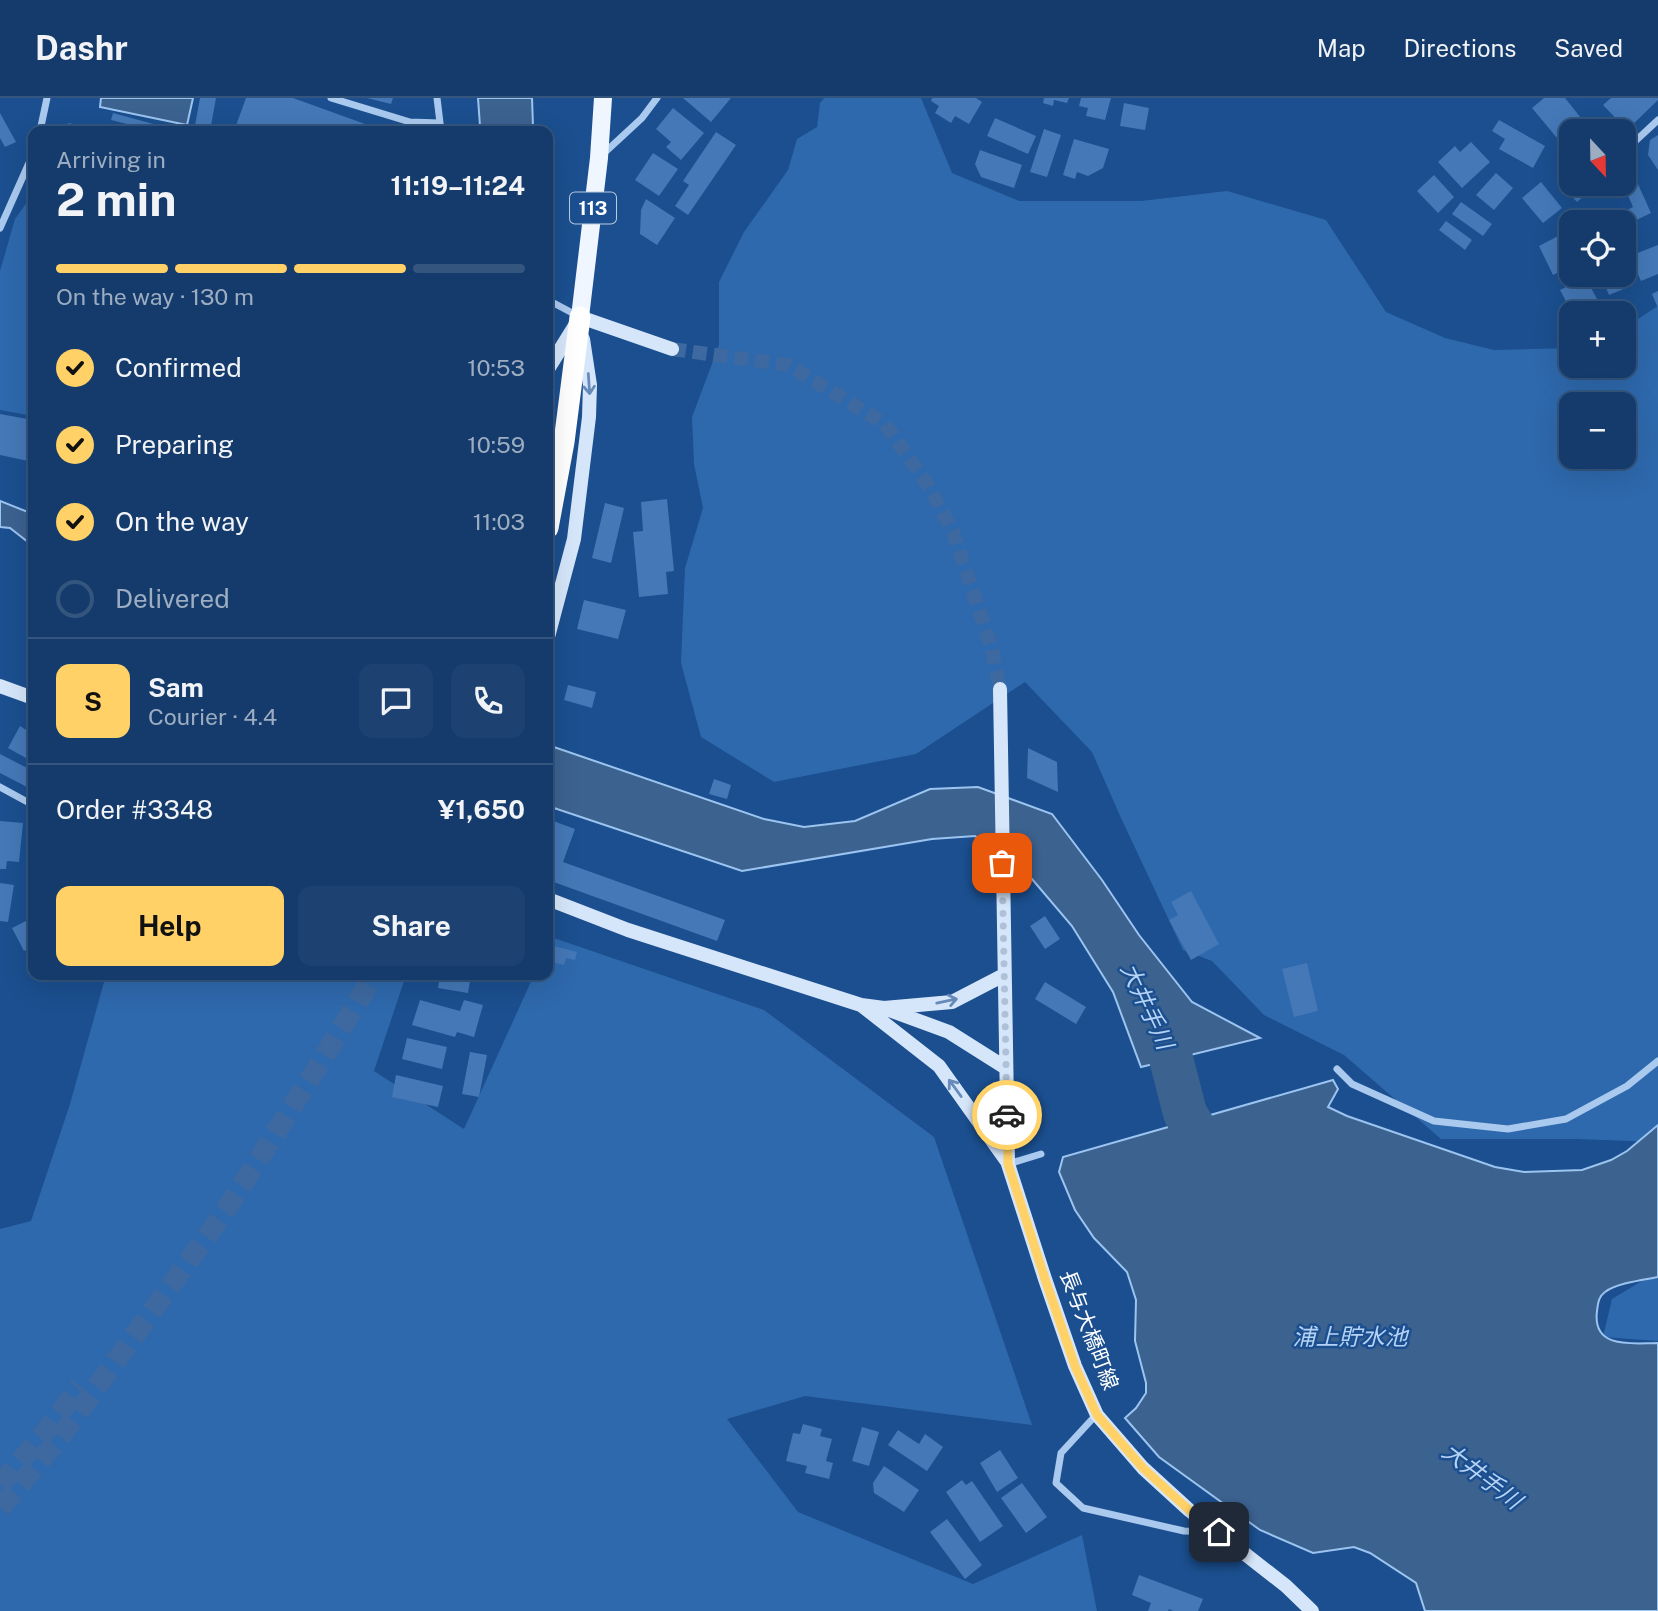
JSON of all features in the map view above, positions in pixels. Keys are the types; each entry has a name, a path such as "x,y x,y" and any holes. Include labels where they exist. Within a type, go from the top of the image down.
{"highway":[{"path":"553,492 580,317"},
{"path":"553,463 560,441"}],"main road":[{"name":"113","path":"580,317 599,158 603,98"}],"street":[{"path":"41,126 47,98"},
{"path":"331,98 410,122 435,126"},
{"path":"437,98 441,126"},
{"path":"599,158 642,118 657,98"},
{"path":"1636,140 1658,120"},
{"path":"0,228 28,165"},
{"path":"553,303 580,317 672,349"},
{"path":"553,361 580,317"},
{"path":"553,618 574,539 589,417 590,385 580,317"},
{"path":"0,686 28,696"},
{"name":"長与大橋町線","path":"1000,689 1008,1164 1045,1279 1075,1366 1097,1415 1143,1468 1189,1510 1286,1586 1312,1611"},
{"path":"0,787 28,802"},
{"path":"553,901 628,930 861,1005 884,1008 952,1002 1004,975"},
{"path":"861,1005 939,1066 1008,1164 1041,1154"},
{"path":"884,1008 949,1032 1006,1069"},
{"path":"1336,1069 1352,1084 1434,1121 1508,1129 1566,1119 1627,1086 1658,1061"},
{"path":"1097,1415 1060,1453 1056,1483 1083,1508 1184,1531 1219,1532"}],"shaded area":[{"path":"824,98 921,98 952,173 1019,201 1141,201 1227,191 1326,220 1386,312 1445,338 1494,350 1559,348 1559,378 1636,378 1636,320 1658,306 1658,1142 1441,1139 1344,1055 1264,1015 1212,961 1183,950 1092,752 1025,682 916,754 774,782 701,737 681,663 685,568 703,508 694,464 692,417 719,345 719,282 744,232 788,170 797,139 817,127 820,103"},
{"path":"28,201 28,415 0,410 0,271 15,219"},
{"path":"553,938 764,1010 934,1137 1032,1425 805,1396 727,1419 798,1512 973,1584 1082,1535 1097,1611 0,1611 0,1229 31,1221 70,1104 105,980 404,980 374,1071 464,1129 532,980 553,980"},
{"path":"1658,1271 1658,1341 1603,1337 1612,1299"}],"water":[{"path":"101,98 193,98 187,125 100,107"},
{"path":"478,98 532,98 533,126 480,126"},
{"path":"0,501 28,512 28,542 10,528 0,527"},
{"path":"553,747 764,819 804,827 855,821 930,789 978,787 1052,814 1139,935 1192,1002 1260,1038 1141,1067 1113,992 1072,926 1032,879 975,836 932,839 742,871 553,808"},
{"name":"浦上貯水池","path":"1333,1080 1338,1089 1328,1107 1495,1167 1524,1172 1582,1170 1611,1160 1627,1151 1658,1125 1658,1277 1630,1282 1605,1292 1599,1301 1597,1324 1601,1332 1616,1342 1658,1343 1658,1611 1425,1611 1416,1583 1370,1553 1354,1547 1313,1553 1260,1530 1159,1457 1125,1418 1146,1393 1135,1341 1136,1300 1127,1272 1094,1238 1075,1210 1059,1172 1063,1157"}],"building":[{"path":"200,98 216,98 211,126 195,126"},
{"path":"246,98 293,98 371,126 236,126"},
{"path":"367,98 393,98 391,104"},
{"path":"683,98 731,98 711,122"},
{"path":"932,98 976,98 982,102 969,124 955,116 951,123 935,113 939,106 931,101"},
{"path":"1044,98 1069,98 1067,103 1054,100 1053,106 1043,103"},
{"path":"1081,98 1111,98 1105,120 1086,116 1088,108 1079,106"},
{"path":"1544,98 1565,98 1581,118 1559,119 1559,140 1532,108"},
{"path":"1611,98 1658,98 1636,121 1636,119 1616,119 1603,105"},
{"path":"1124,103 1149,108 1145,130 1120,126"},
{"path":"673,108 704,133 681,160 666,147 671,142 656,129"},
{"path":"0,113 16,142 5,147 0,138"},
{"path":"113,113 157,125 135,126 111,120"},
{"path":"995,118 1036,136 1028,154 987,136"},
{"path":"1499,120 1545,146 1533,168 1499,149 1505,139 1492,131"},
{"path":"1044,129 1061,135 1047,177 1030,172"},
{"path":"716,132 736,145 688,215 675,206 689,185 683,181"},
{"path":"1658,135 1658,170 1648,155 1650,140"},
{"path":"1074,139 1109,149 1103,168 1088,176 1077,172 1075,179 1063,175"},
{"path":"1471,142 1490,162 1462,188 1438,162 1455,146 1460,152"},
{"path":"980,150 1022,165 1014,188 981,177 975,164"},
{"path":"653,153 678,169 659,196 635,180"},
{"path":"1496,173 1513,188 1494,210 1476,195"},
{"path":"1434,175 1454,197 1438,213 1417,191"},
{"path":"1636,180 1651,213 1636,220 1636,210 1627,210 1633,207 1628,196 1636,196"},
{"path":"1541,182 1562,208 1543,223 1522,198"},
{"path":"1572,196 1584,196 1577,202"},
{"path":"646,199 675,218 657,245 640,234 641,210"},
{"path":"1461,202 1492,224 1483,236 1452,214"},
{"path":"1446,221 1472,240 1465,250 1439,230"},
{"path":"1559,236 1559,272 1553,275 1539,246"},
{"path":"1658,245 1658,274 1641,281 1636,270 1636,254"},
{"path":"1566,287 1591,287 1598,301 1566,301 1560,290"},
{"path":"1606,287 1628,287 1609,295"},
{"path":"1658,291 1658,308 1652,294"},
{"path":"0,414 28,419 28,461 0,455"},
{"path":"667,499 674,571 666,572 668,594 639,597 633,532 643,531 641,502"},
{"path":"605,503 624,508 611,563 592,558"},
{"path":"584,600 626,610 618,639 577,629"},
{"path":"568,685 596,692 592,708 564,700"},
{"path":"20,726 26,730 28,726 28,759 8,748"},
{"path":"1028,748 1057,762 1058,792 1027,778"},
{"path":"0,754 28,768 28,785 27,787 0,773"},
{"path":"714,779 731,785 727,799 709,794"},
{"path":"0,821 23,823 19,862 7,861 6,869 0,869"},
{"path":"553,821 575,829 563,862 725,920 717,941 553,882"},
{"path":"0,883 14,885 8,922 0,921"},
{"path":"1191,891 1219,944 1191,960 1169,920 1178,915 1171,902"},
{"path":"1045,916 1060,939 1045,949 1030,926"},
{"path":"26,921 28,949 24,951 12,928"},
{"path":"553,941 554,946 577,952 575,960 566,958 564,965 553,962"},
{"path":"1307,963 1318,1011 1294,1017 1282,969"},
{"path":"439,980 470,980 468,993 438,988"},
{"path":"1045,982 1086,1007 1076,1024 1035,999"},
{"path":"420,1000 460,1011 464,1000 483,1005 474,1037 457,1032 455,1037 412,1025"},
{"path":"407,1038 447,1047 442,1069 402,1059"},
{"path":"470,1052 487,1055 479,1097 462,1094"},
{"path":"396,1075 443,1086 438,1107 392,1097"},
{"path":"803,1424 822,1429 820,1436 832,1439 826,1461 833,1463 829,1479 805,1473 807,1466 786,1461 793,1433 800,1434"},
{"path":"862,1427 879,1432 869,1466 852,1461"},
{"path":"898,1430 919,1444 925,1434 943,1447 927,1471 888,1445"},
{"path":"1000,1450 1018,1478 997,1492 980,1463"},
{"path":"884,1466 919,1490 904,1512 874,1493 873,1483"},
{"path":"962,1480 966,1485 972,1481 1003,1526 980,1542 946,1492"},
{"path":"1022,1483 1047,1517 1026,1533 1001,1498"},
{"path":"947,1519 982,1565 965,1579 930,1532"},
{"path":"1139,1575 1203,1599 1198,1611 1148,1611 1151,1603 1132,1595"}],"waterway":[{"name":"大井手川","path":"1149,1007 1167,1043 1185,1113 1220,1173"}],"tunnel":[{"path":"672,349 788,365 885,424 928,485 953,532 992,649 1000,689"},
{"path":"0,1508 61,1436 226,1210 371,980"},
{"path":"0,1485 80,1386"}],"way so far":[{"path":"1002,863 1007,1115"}],"route":[{"path":"1007,1115 1008,1164 1075,1366 1097,1415 1143,1468 1189,1510 1219,1532"}]}
